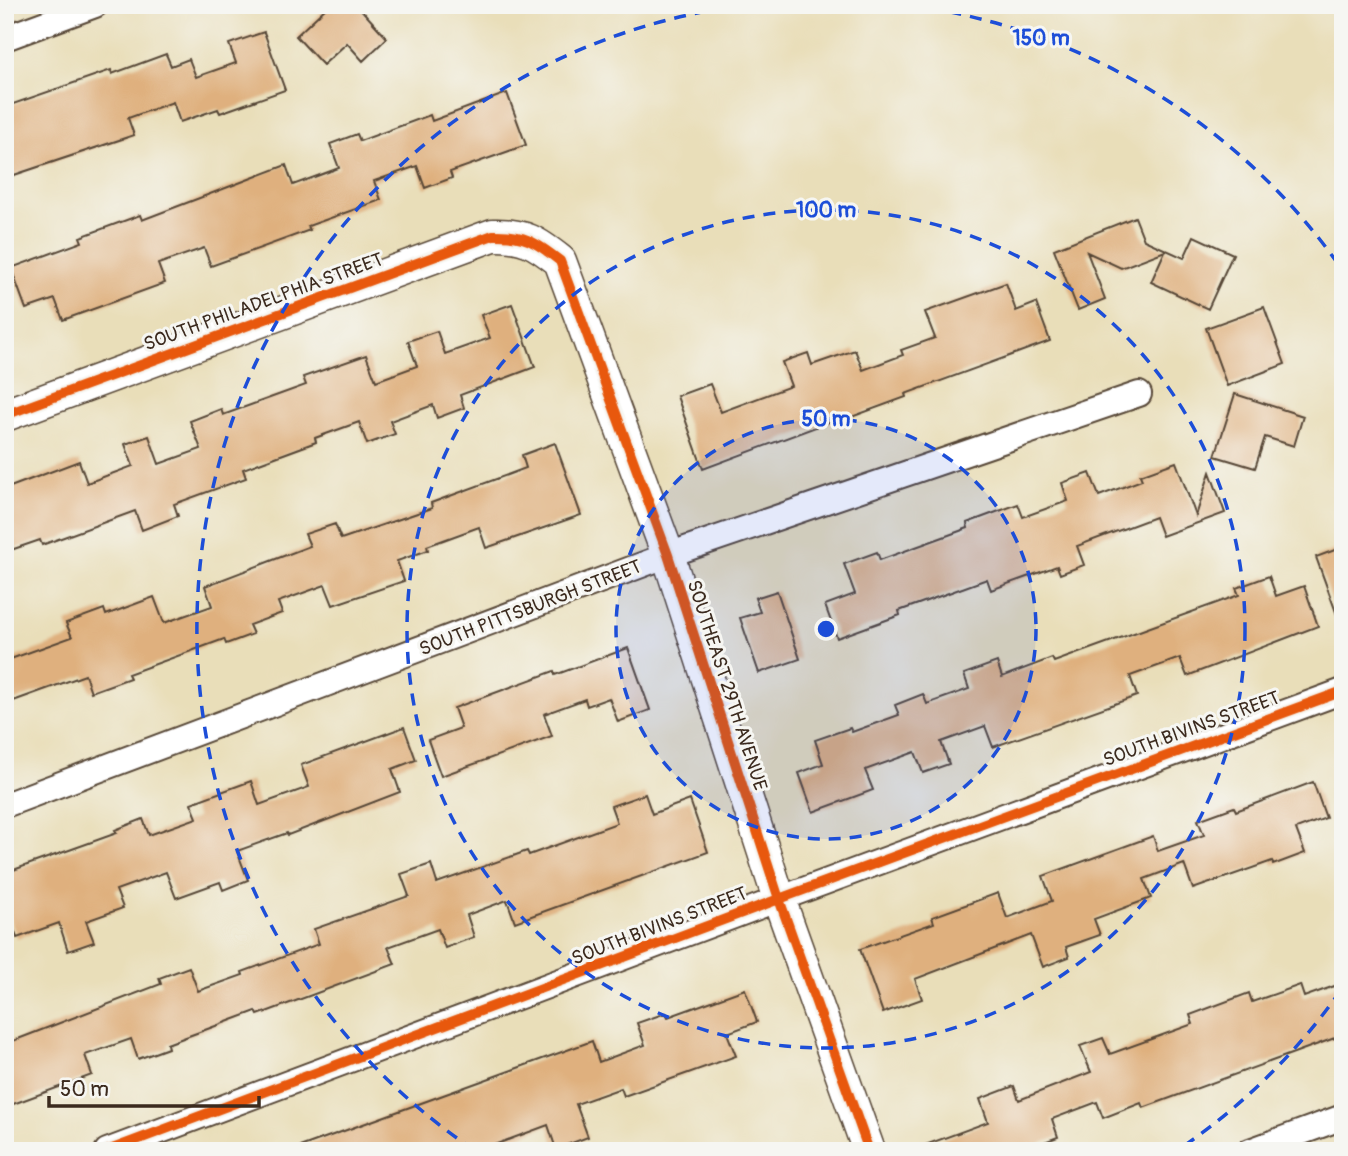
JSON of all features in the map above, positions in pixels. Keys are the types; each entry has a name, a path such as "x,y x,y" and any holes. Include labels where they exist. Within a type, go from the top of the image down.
{"street":[{"path":"5,38 95,5"},
{"name":"SOUTH PHILADELPHIA STREET","path":"5,415 493,235 511,234 535,241"},
{"name":"SOUTHEAST 29TH AVENUE","path":"535,241 560,261 668,555 779,899 869,1151"},
{"name":"SOUTH PITTSBURGH STREET","path":"5,805 668,555 1139,394"},
{"name":"SOUTH BIVINS STREET","path":"107,1151 1343,691"},
{"path":"1250,1151 1343,1117"}],"building":[{"path":"329,5 357,5 387,38 363,61 347,43 323,65 296,36"},
{"path":"264,32 285,90 220,113 218,109 180,122 173,102 128,118 134,135 5,178 5,132 15,129 7,106 111,70 112,74 166,54 171,66 189,59 196,77 236,63 229,44"},
{"path":"507,93 526,145 450,172 452,178 425,188 417,166 374,181 381,200 308,226 310,230 211,266 204,248 158,264 165,283 63,320 55,299 26,309 11,268 82,242 80,237 140,215 142,220 286,165 293,185 339,168 330,144 357,134 360,141 430,115 432,121"},
{"path":"1135,217 1144,240 1184,258 1194,236 1233,254 1208,309 1151,282 1165,251 1121,268 1087,252 1105,299 1078,310 1054,249"},
{"path":"1006,283 1016,311 1036,303 1050,341 905,394 906,397 846,419 845,416 703,469 677,396 710,384 721,412 791,386 782,362 808,353 812,365 855,350 863,370 903,355 901,350 935,338 925,312"},
{"path":"512,304 535,367 460,395 464,408 437,418 433,405 390,421 395,434 367,444 359,422 315,438 316,442 243,469 246,478 174,504 178,516 142,530 135,511 42,545 40,540 5,552 5,489 79,461 87,483 133,466 125,444 149,436 159,464 201,449 190,421 221,409 223,415 306,385 303,377 366,355 376,381 417,366 408,341 437,331 445,354 490,338 481,315"},
{"path":"1264,307 1285,364 1227,386 1206,328"},
{"path":"1235,394 1303,416 1294,446 1265,437 1255,468 1215,456"},
{"path":"555,443 581,515 486,548 479,527 427,546 428,550 397,561 404,581 333,605 325,585 278,602 282,613 249,625 253,634 226,644 224,639 128,674 130,678 91,692 85,675 5,704 5,661 72,637 66,623 104,609 106,615 154,597 164,623 212,606 205,586 310,546 305,534 335,524 341,539 432,508 431,503 526,468 522,455"},
{"path":"1176,462 1196,516 1210,472 1225,513 1162,536 1155,517 1077,546 1084,565 1060,574 1057,566 991,590 987,579 899,611 900,615 837,638 825,605 855,594 844,564 877,552 880,560 968,528 967,523 1018,504 1023,517 1068,501 1062,483 1090,473 1099,496 1142,480 1140,475"},
{"path":"1343,547 1343,622 1340,623 1316,557"},
{"path":"1269,576 1276,596 1304,586 1318,626 1187,676 1180,658 1130,676 1137,696 993,747 985,726 941,742 949,764 923,773 915,752 865,770 873,790 813,812 799,773 823,764 815,740 850,728 852,732 899,715 895,705 923,694 927,704 969,689 964,674 997,662 1002,677 1052,658 1054,662 1239,595 1236,588"},
{"path":"777,591 800,659 759,673 740,618 760,612 755,598"},
{"path":"628,648 650,710 618,722 609,698 587,706 585,699 544,714 552,736 441,776 428,740 461,728 454,708 554,671 555,675"},
{"path":"404,727 416,760 392,769 400,792 288,835 287,833 237,851 248,880 223,890 220,882 176,898 166,872 116,890 123,908 86,921 94,942 68,951 59,923 17,938 5,905 5,873 117,833 115,830 143,819 149,835 197,818 191,803 251,781 259,805 309,787 301,765"},
{"path":"1313,782 1326,818 1296,829 1305,853 1273,865 1272,861 1193,889 1184,864 1144,879 1151,898 1094,919 1100,935 1066,947 1069,957 1043,967 1031,935 915,979 922,999 883,1013 860,949 934,923 932,917 998,893 1007,918 1052,901 1043,876 1153,836 1158,851 1204,835 1198,820 1234,807 1236,811"},
{"path":"645,794 652,814 690,800 708,852 515,922 507,900 467,915 474,937 445,948 438,929 388,947 395,964 258,1015 256,1011 167,1044 168,1048 138,1059 131,1039 85,1055 92,1075 5,1107 5,1044 161,984 159,978 189,967 198,991 243,975 242,972 319,944 314,929 409,896 401,874 431,864 437,883 527,851 529,855 617,823 611,806"},
{"path":"1343,983 1343,1035 1143,1108 1141,1103 1103,1118 1097,1102 1052,1119 1058,1137 1020,1151 918,1151 917,1148 988,1122 980,1099 1014,1086 1019,1100 1091,1072 1080,1046 1103,1038 1110,1054 1193,1024 1190,1015 1249,993 1252,1002 1300,985 1304,997"},
{"path":"745,989 757,1022 727,1033 736,1056 624,1096 621,1088 576,1104 588,1137 556,1149 548,1125 478,1151 297,1151 297,1148 592,1041 599,1062 645,1045 637,1023 666,1013 668,1017"}],"cycle path":[{"path":"5,415 493,235 529,240 560,261 668,555 779,899 869,1151"},
{"path":"107,1151 1343,691"}]}
